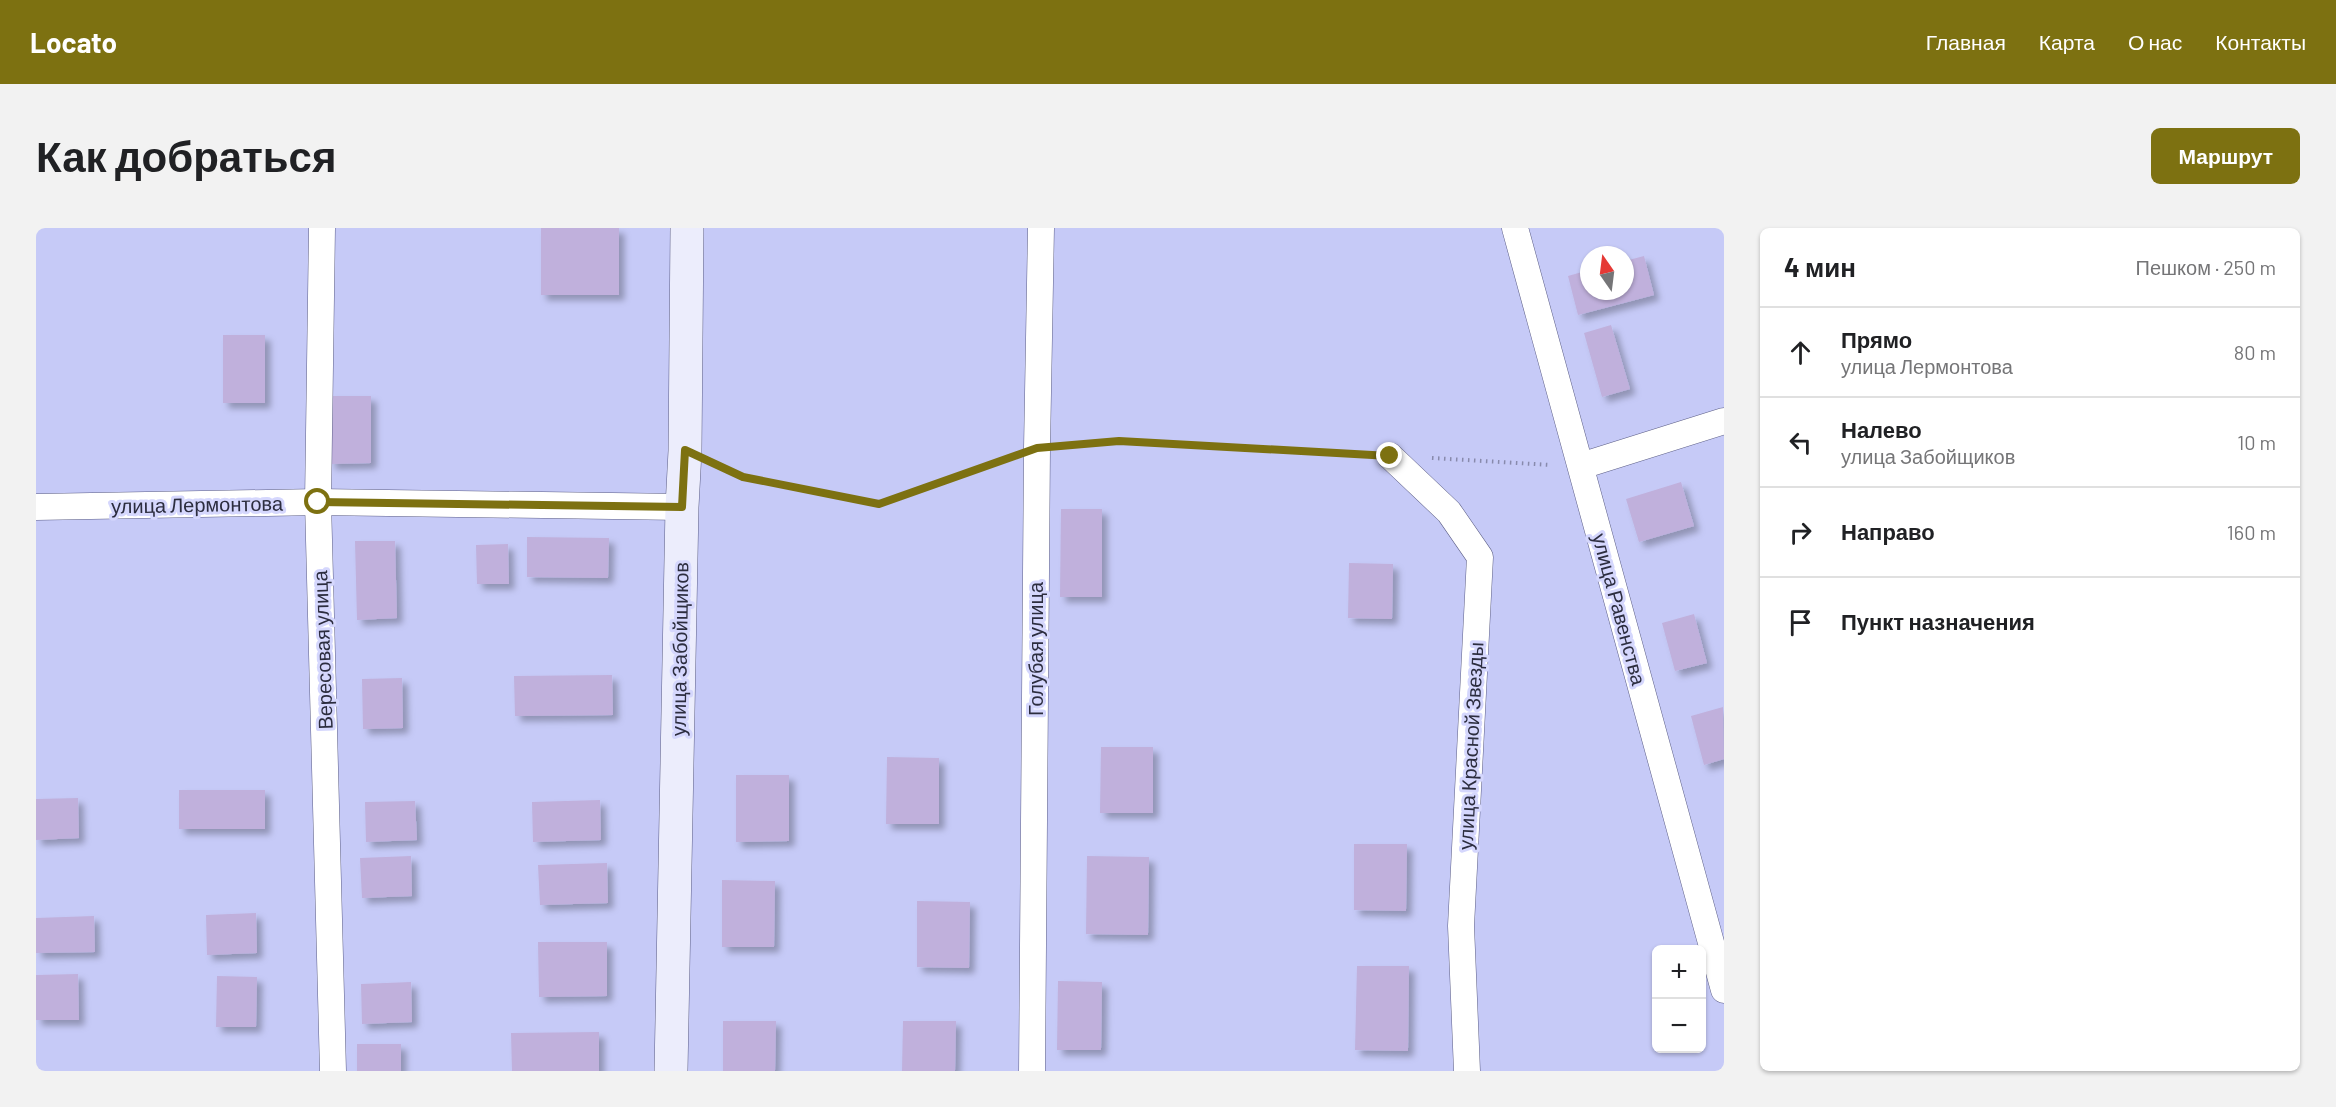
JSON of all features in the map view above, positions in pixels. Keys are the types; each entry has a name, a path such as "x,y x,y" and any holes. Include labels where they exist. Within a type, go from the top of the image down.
{"street":[{"name":"Вересовая улица","path":"322,228 318,502 333,1071"},
{"name":"улица Забойщиков","path":"671,1071 685,450 687,228"},
{"name":"Голубая улица","path":"1032,1071 1041,228"},
{"name":"улица Равенства","path":"1515,228 1724,990"},
{"path":"1581,466 1724,422"},
{"name":"улица Красной Звезды","path":"1390,456 1449,512 1480,556 1461,926 1467,1071"},
{"name":"улица Лермонтова","path":"36,507 318,502 682,507"}],"path":[{"path":"685,450 743,477 879,504 1037,448 1119,441 1581,466"}],"building":[{"path":"541,228 619,228 619,295 541,295"},
{"path":"1644,256 1654,295 1578,315 1568,276 1580,273 1580,300 1634,300 1634,259"},
{"path":"1611,325 1630,389 1602,397 1584,333"},
{"path":"223,335 265,335 265,403 223,403"},
{"path":"329,396 371,396 371,463 330,464"},
{"path":"1681,482 1694,526 1639,542 1626,499"},
{"path":"1061,509 1102,509 1102,597 1060,597"},
{"path":"527,537 609,538 608,578 527,577"},
{"path":"355,541 395,541 397,618 357,620"},
{"path":"508,544 509,584 477,584 476,545"},
{"path":"1349,563 1393,564 1392,619 1348,618"},
{"path":"1694,614 1707,663 1675,671 1662,623"},
{"path":"612,675 613,715 515,716 514,676"},
{"path":"402,678 403,728 363,729 362,679"},
{"path":"1723,707 1724,759 1704,765 1691,716"},
{"path":"1101,747 1153,747 1153,813 1100,813"},
{"path":"887,757 939,758 939,824 886,824"},
{"path":"736,775 789,775 789,841 736,842"},
{"path":"179,790 265,790 265,829 179,829"},
{"path":"78,798 79,838 36,840 36,799"},
{"path":"600,800 601,840 533,842 532,802"},
{"path":"415,801 417,840 366,842 365,802"},
{"path":"1354,844 1407,844 1406,911 1354,910"},
{"path":"411,856 412,896 362,898 360,858"},
{"path":"1087,856 1149,857 1148,935 1086,934"},
{"path":"607,863 608,903 540,905 538,865"},
{"path":"722,880 775,881 774,947 722,947"},
{"path":"917,901 970,902 969,968 917,967"},
{"path":"256,913 257,953 207,955 206,915"},
{"path":"94,916 95,952 36,953 36,918"},
{"path":"538,942 607,942 607,996 539,997"},
{"path":"1357,966 1409,966 1408,1051 1355,1050"},
{"path":"78,974 79,1020 36,1020 36,975"},
{"path":"217,976 257,977 256,1027 216,1027"},
{"path":"1058,981 1102,982 1101,1050 1057,1050"},
{"path":"411,982 412,1022 362,1024 361,984"},
{"path":"723,1021 776,1021 775,1071 723,1071"},
{"path":"903,1021 956,1021 955,1071 902,1071"},
{"path":"599,1032 599,1071 512,1071 511,1033"},
{"path":"357,1044 401,1044 401,1071 357,1071"}],"route":[{"path":"318,502 682,507 685,450 743,477 879,504 1037,448 1119,441 1390,456"}]}
